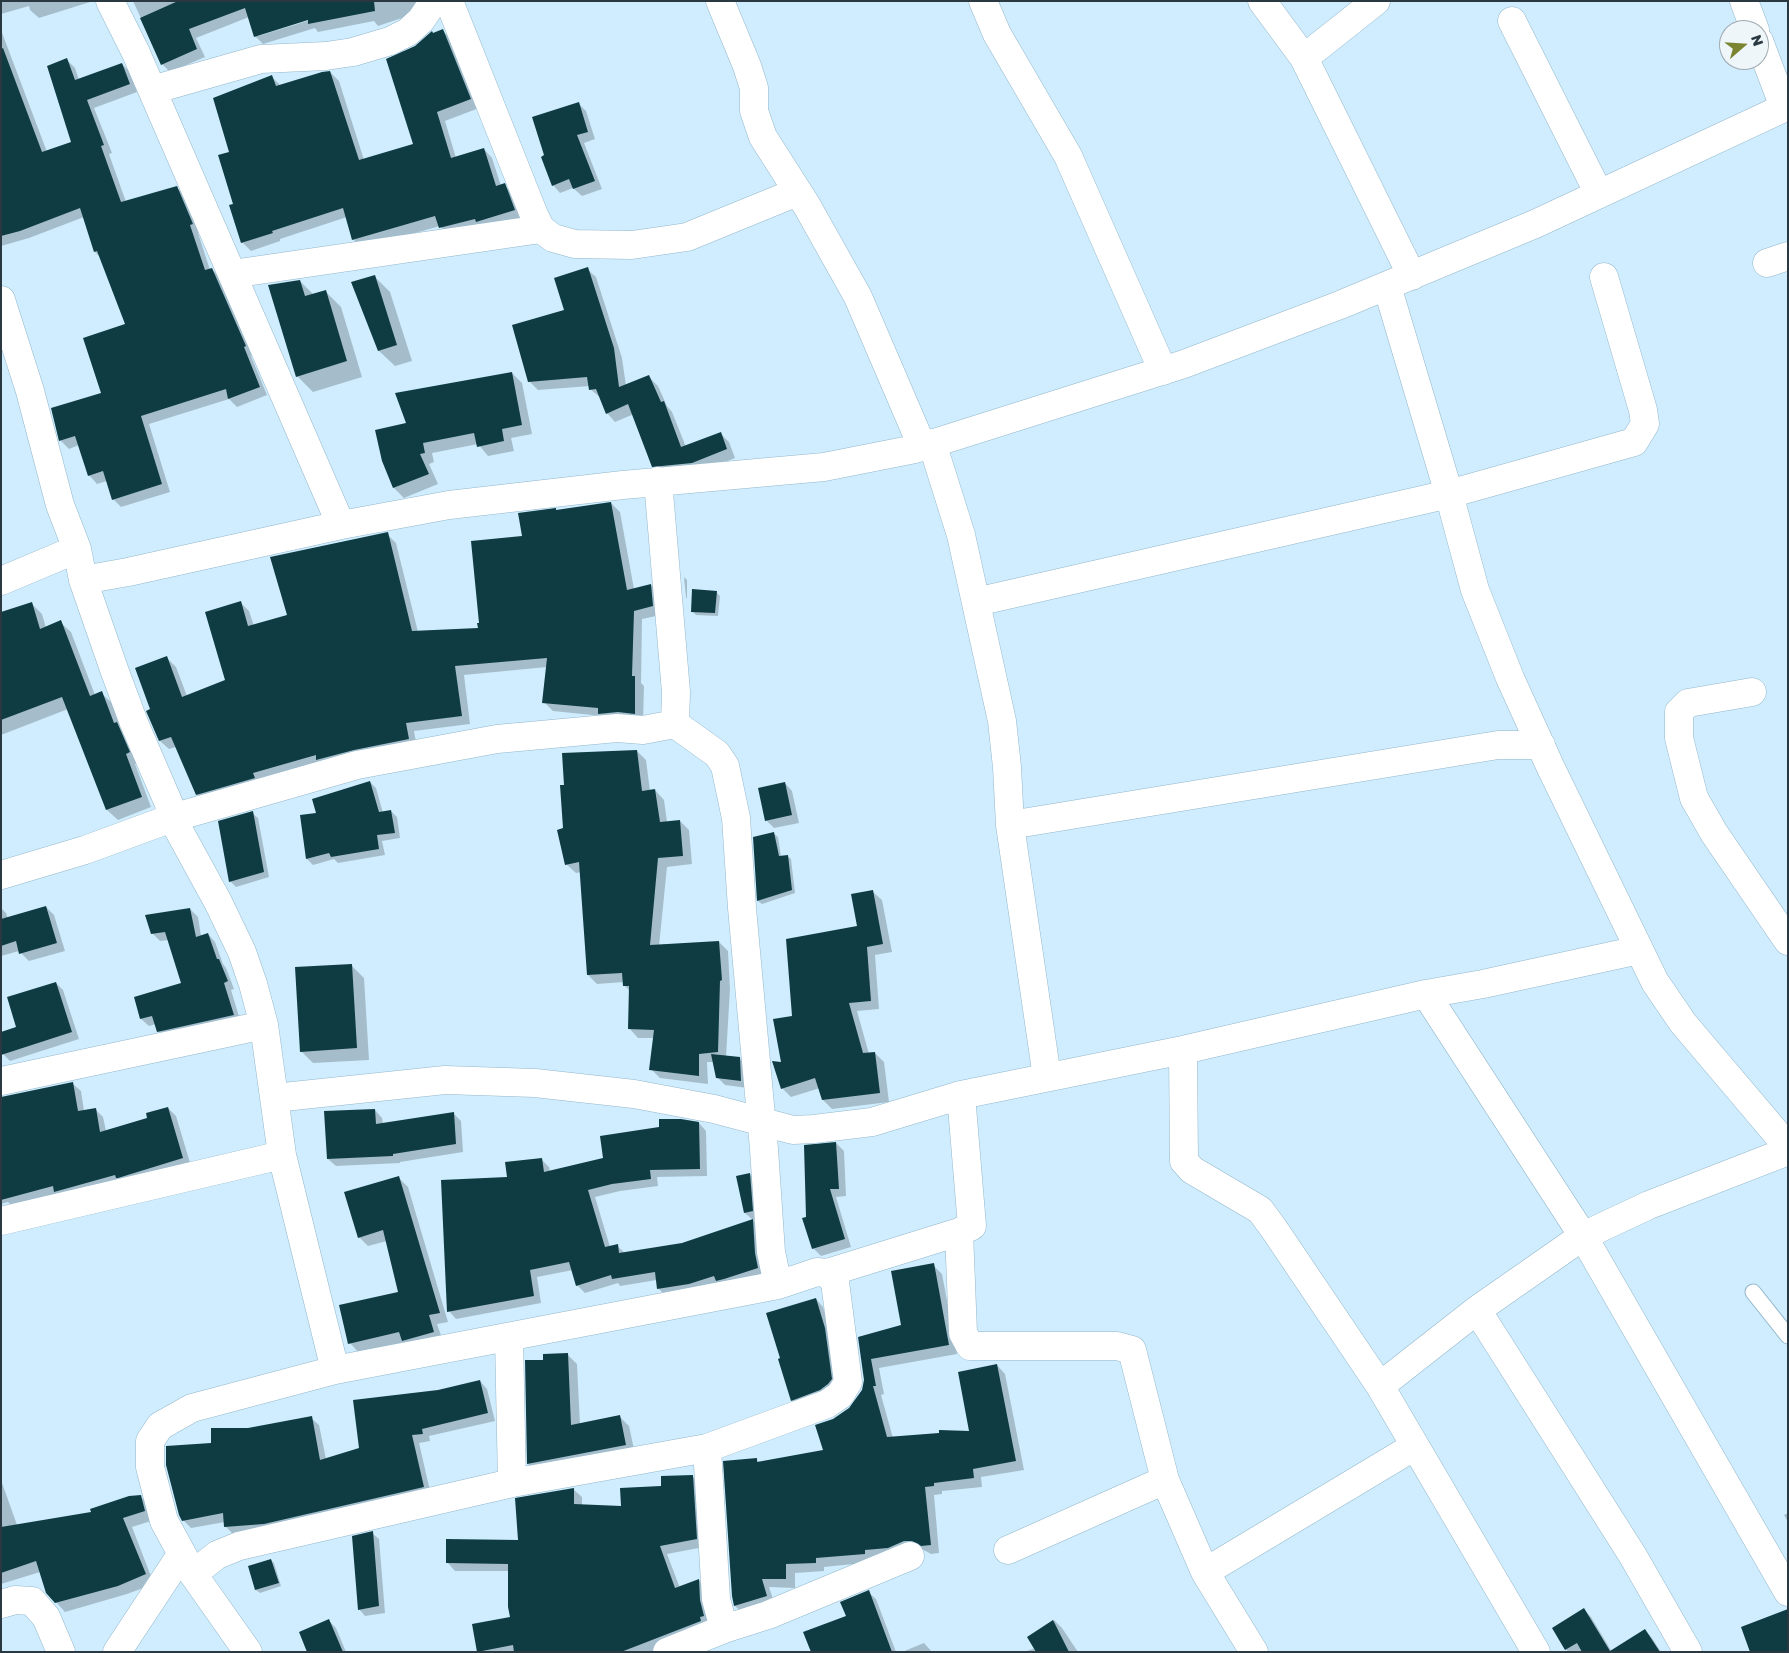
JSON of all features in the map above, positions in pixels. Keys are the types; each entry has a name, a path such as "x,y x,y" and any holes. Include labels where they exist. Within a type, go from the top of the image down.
{"street":[{"path":"110,1 136,53 341,525"},
{"path":"152,90 261,60 326,56 354,52 390,41 408,32 421,20 434,1"},
{"path":"449,1 534,215 541,229 553,238 575,244 632,245 686,237 797,192"},
{"path":"720,1 754,88 754,111 763,137 807,206 858,297 927,445 961,535 1002,721 1010,825 1046,1076"},
{"path":"982,1 997,34 1068,156 1164,371"},
{"path":"1262,1 1304,58 1399,281 1449,494 1475,590 1510,678 1540,745 1655,982 1683,1023 1788,1147"},
{"path":"1304,58 1376,1"},
{"path":"1744,1 1751,20"},
{"path":"1512,21 1600,194"},
{"path":"84,580 341,525 449,505 658,481 824,467 927,445 1164,371 1322,312 1535,224 1786,106 1769,65"},
{"path":"232,274 541,229"},
{"path":"976,602 1449,494 1634,442 1645,424 1643,410 1604,277"},
{"path":"2,302 30,391 60,505 77,549 84,580 115,672 134,723 169,804 172,818 218,902 242,952 264,1025 282,1155 336,1370"},
{"path":"658,481 676,692 675,724"},
{"path":"1,581 77,549"},
{"path":"1752,692 1688,703 1679,712 1678,738 1694,798 1714,833 1788,941"},
{"path":"1,875 85,850 172,818 367,763 497,739 617,728 643,730 675,724 717,754 725,766 736,818 742,908 762,1120 771,1252 778,1285"},
{"path":"1010,825 1498,745 1540,745"},
{"path":"274,1098 445,1080 535,1083 634,1094 714,1109 762,1120 793,1130 814,1130 872,1122 961,1095 1046,1076 1183,1050 1426,994 1483,984 1639,950"},
{"path":"1426,994 1583,1236 1788,1592"},
{"path":"1,1082 264,1025"},
{"path":"1183,1050 1184,1161 1192,1170 1260,1210 1380,1386 1536,1652"},
{"path":"248,1652 187,1564 164,1521 150,1467 150,1441 160,1426 192,1408 336,1370 778,1285 818,1272 828,1272 959,1232 972,1226 961,1095"},
{"path":"1380,1386 1477,1310 1583,1236 1649,1205 1788,1151"},
{"path":"1,1221 282,1155"},
{"path":"959,1232 963,1333 970,1346 1117,1346 1132,1350 1165,1480 1205,1572 1254,1652"},
{"path":"117,1652 187,1564 239,1546 512,1483 707,1448 827,1404 840,1395 848,1382 835,1282 828,1272"},
{"path":"1477,1310 1633,1556 1688,1652"},
{"path":"509,1337 512,1483"},
{"path":"1205,1572 1415,1446"},
{"path":"707,1448 716,1599 724,1629"},
{"path":"1008,1550 1165,1480"},
{"path":"667,1652 724,1629 768,1615 910,1556"},
{"path":"1,1604 14,1600 32,1601 46,1617 61,1652"}],"lane":[{"path":"1753,1292 1788,1336"}],"building":[{"path":"178,1 374,1 375,11 308,24 308,20 254,37 245,8 189,29 197,49 161,65 140,18"},
{"path":"443,29 471,99 437,112 451,158 484,148 496,186 505,183 515,210 476,222 475,219 439,228 435,216 352,240 343,208 241,243 229,205 233,204 218,155 229,152 213,98 272,75 276,86 330,71 359,160 413,144 386,59 415,46 432,31 433,33"},
{"path":"3,48 42,152 71,142 47,66 67,58 75,80 122,63 130,84 87,100 104,145 101,146 121,202 177,186 193,224 190,225 205,270 212,268 246,346 244,347 260,387 228,399 226,389 141,416 162,484 112,500 103,471 88,476 75,436 59,441 51,408 101,393 83,338 125,324 97,251 94,252 80,208 20,231 1,236 1,49"},
{"path":"579,102 588,132 577,135 595,181 573,189 569,179 552,186 541,157 544,155 532,117"},
{"path":"588,267 614,348 619,387 649,375 661,402 664,401 681,447 721,432 727,449 692,463 652,467 628,404 606,414 596,389 589,390 587,377 528,382 512,325 564,310 554,278"},
{"path":"375,275 397,345 378,351 351,282"},
{"path":"300,280 305,296 326,290 347,361 296,377 268,285"},
{"path":"512,372 522,425 502,429 504,441 477,447 474,433 423,443 425,453 420,454 429,474 393,488 382,461 375,430 406,423 395,393"},
{"path":"611,502 627,590 651,584 653,606 634,611 632,676 635,676 635,714 618,712 598,714 598,708 542,703 547,658 455,666 462,716 406,723 409,739 316,760 316,755 253,773 255,778 196,795 171,737 159,741 146,711 150,709 135,668 167,656 182,697 225,680 205,612 241,601 248,626 287,615 270,557 388,532 412,631 478,628 471,541 522,536 518,513"},
{"path":"692,589 717,591 715,613 691,612"},
{"path":"32,602 40,629 61,620 90,696 102,691 114,723 117,722 130,752 126,754 142,797 106,810 62,697 1,720 1,612"},
{"path":"637,750 642,791 655,789 660,822 680,820 683,856 658,858 650,945 719,941 722,980 720,981 718,1052 699,1054 699,1076 649,1070 654,1030 628,1029 629,986 623,986 622,973 587,975 579,862 565,865 557,830 563,828 560,785 564,785 562,753"},
{"path":"370,781 379,812 391,810 395,833 377,835 379,849 331,857 329,853 306,859 300,815 316,813 312,799"},
{"path":"785,782 792,815 765,821 758,788"},
{"path":"253,811 264,872 229,882 218,821"},
{"path":"774,832 779,856 788,855 792,890 757,901 753,837"},
{"path":"873,890 883,944 867,947 871,1001 849,1003 863,1053 875,1052 880,1093 822,1100 815,1078 781,1089 772,1061 781,1062 773,1019 792,1016 786,939 857,926 851,894"},
{"path":"46,906 57,943 19,954 16,941 1,946 1,919"},
{"path":"190,908 196,937 208,933 217,959 219,959 228,981 224,983 234,1015 157,1032 152,1016 140,1019 134,997 181,983 165,932 151,934 145,915"},
{"path":"352,964 357,1048 300,1052 295,967"},
{"path":"56,982 72,1032 1,1055 1,1032 16,1027 7,997"},
{"path":"711,1054 740,1057 741,1081 716,1078"},
{"path":"73,1082 78,1111 96,1108 100,1132 147,1118 146,1113 168,1107 183,1158 118,1178 115,1175 54,1192 53,1186 1,1200 1,1097"},
{"path":"375,1109 376,1124 454,1112 456,1144 393,1154 393,1156 327,1159 324,1111"},
{"path":"659,1119 681,1119 699,1122 700,1169 650,1170 651,1179 612,1184 588,1190 605,1247 618,1244 619,1253 682,1243 753,1219 758,1268 716,1281 714,1276 689,1284 657,1289 655,1272 612,1279 611,1275 576,1286 569,1262 530,1270 534,1296 447,1312 441,1180 507,1177 505,1162 542,1158 544,1172 603,1158 600,1136 659,1127"},
{"path":"836,1142 839,1189 830,1189 845,1239 812,1249 802,1218 806,1217 804,1145"},
{"path":"750,1173 753,1211 744,1213 736,1176"},
{"path":"399,1176 440,1313 429,1315 434,1332 402,1341 399,1332 348,1344 339,1305 398,1292 383,1230 358,1238 344,1192"},
{"path":"934,1263 949,1345 871,1359 876,1386 873,1386 887,1437 939,1433 939,1430 969,1431 958,1372 997,1364 1016,1461 973,1469 974,1478 934,1483 934,1486 925,1487 931,1545 921,1546 912,1541 904,1541 888,1548 865,1550 865,1554 816,1558 816,1563 786,1564 786,1579 762,1579 767,1596 734,1606 723,1461 757,1458 757,1462 823,1450 815,1425 833,1419 849,1408 862,1390 864,1380 858,1337 901,1325 891,1271"},
{"path":"816,1298 825,1328 832,1379 820,1390 791,1401 766,1313"},
{"path":"568,1353 571,1425 620,1415 626,1445 527,1464 525,1360 543,1360 543,1354"},
{"path":"480,1380 488,1413 422,1429 423,1434 412,1435 424,1487 264,1524 224,1527 223,1513 182,1521 179,1515 166,1465 166,1446 211,1443 211,1428 248,1428 312,1416 320,1460 359,1448 353,1400 438,1390"},
{"path":"693,1475 697,1539 660,1546 675,1588 699,1579 700,1600 704,1616 700,1617 701,1621 621,1652 514,1652 513,1645 477,1652 472,1624 510,1617 508,1607 508,1564 446,1563 446,1539 518,1540 515,1498 574,1488 574,1504 621,1506 620,1488 661,1486 661,1476"},
{"path":"141,1495 145,1511 123,1518 146,1574 118,1586 55,1603 46,1593 36,1561 1,1573 1,1527 91,1512 90,1509 129,1496"},
{"path":"373,1531 379,1606 358,1610 352,1536"},
{"path":"271,1559 279,1583 255,1590 248,1566"},
{"path":"869,1590 892,1652 811,1652 803,1632 846,1616 840,1602"},
{"path":"1584,1608 1610,1651 1645,1629 1660,1652 1582,1652 1577,1643 1565,1650 1552,1628"},
{"path":"1788,1609 1788,1652 1750,1652 1741,1627"},
{"path":"329,1619 343,1652 307,1652 299,1632"},
{"path":"1053,1620 1069,1652 1036,1652 1027,1637"}]}
